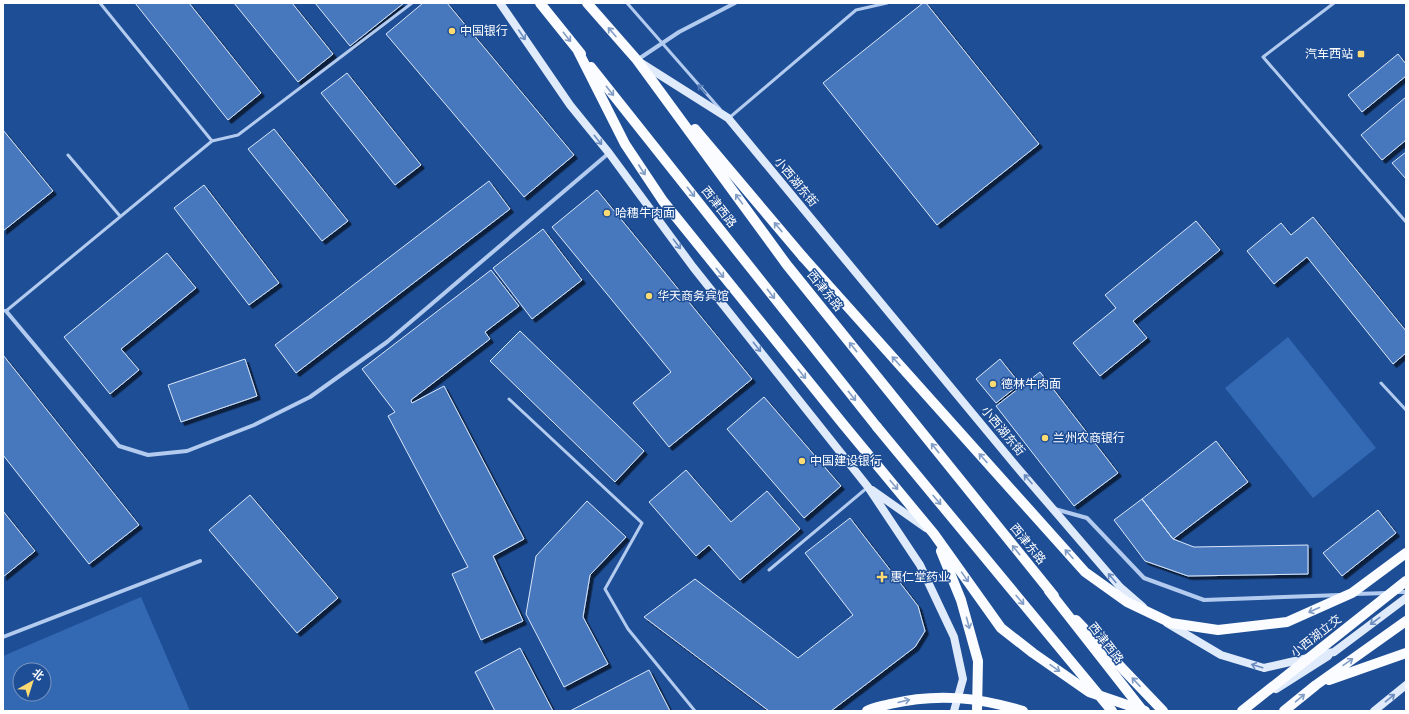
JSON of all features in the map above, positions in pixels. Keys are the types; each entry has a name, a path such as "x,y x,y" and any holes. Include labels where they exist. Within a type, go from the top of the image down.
{"main road":[{"name":"西津西路","path":"540,3 876,427 1112,711"},
{"name":"西津东路","path":"586,3 637,60 787,265 1049,591"},
{"path":"577,49 625,144 663,202 934,534 1001,628 1033,653 1089,692 1144,711"},
{"path":"637,60 803,257 1085,572 1127,602 1171,623 1218,630 1287,622 1352,593 1406,554"},
{"path":"934,534 962,600 978,661 977,711"},
{"name":"小西湖立交","path":"1242,711 1406,581"},
{"name":"西津西路","path":"1049,591 1144,711"},
{"path":"1049,591 1163,711"},
{"path":"1284,711 1316,684 1406,621"},
{"path":"1316,684 1406,653"},
{"path":"867,711 911,699 961,698 1000,704 1023,711"}],"street":[{"path":"500,3 570,105 609,154 693,266 868,488 920,565 954,637 964,679 954,711"},
{"path":"637,60 679,32 735,3"},
{"name":"小西湖东街","path":"637,60 728,118 1052,508 1120,587 1154,615 1221,655 1264,668 1334,652 1406,598"},
{"path":"5,310 119,446 148,455 187,451 254,425 310,397 387,342 609,154"},
{"path":"868,488 934,534"},
{"path":"1052,508 1088,518 1144,578 1204,600 1406,592"},
{"path":"3,637 200,562"},
{"path":"1242,711 1334,652"},
{"path":"1374,711 1406,685"}],"lane":[{"path":"100,3 212,141"},
{"path":"5,310 212,141 238,135 412,3"},
{"path":"626,3 728,118 856,10 887,3"},
{"path":"1334,3 1263,57 1406,222"},
{"path":"68,155 120,216"},
{"path":"1381,383 1406,410"},
{"path":"510,399 642,523 605,589 628,629 695,711"},
{"path":"769,570 868,488"}],"shaded area":[{"path":"1288,337 1376,448 1313,498 1225,388"},
{"path":"141,597 190,711 3,711 3,656"}],"building":[{"path":"135,3 189,3 261,93 228,120"},
{"path":"234,3 292,3 333,54 298,82"},
{"path":"315,3 404,3 350,46"},
{"path":"423,3 447,3 574,155 524,197 386,34"},
{"path":"923,3 926,3 1039,144 937,225 823,83"},
{"path":"1398,54 1406,64 1406,76 1362,112 1348,95"},
{"path":"347,73 421,165 395,185 321,93"},
{"path":"1406,97 1406,140 1382,160 1361,135"},
{"path":"274,129 348,221 322,241 248,149"},
{"path":"3,130 53,191 3,231"},
{"path":"1406,152 1406,179 1392,163"},
{"path":"489,181 510,209 296,373 275,345"},
{"path":"204,185 279,283 249,305 174,208"},
{"path":"597,190 752,379 669,447 633,403 671,372 552,227"},
{"path":"1313,217 1406,331 1406,353 1393,364 1307,257 1274,284 1247,251 1281,223 1291,235"},
{"path":"1196,221 1220,250 1133,321 1147,338 1100,376 1073,343 1116,308 1105,295"},
{"path":"543,229 582,280 532,319 493,268"},
{"path":"167,253 196,288 121,349 139,370 110,394 64,337"},
{"path":"491,270 519,306 485,332 490,339 411,400 412,403 444,386 524,539 493,556 523,621 481,640 452,574 468,567 388,416 395,412 362,369"},
{"path":"520,331 644,451 615,482 490,361"},
{"path":"3,355 139,525 89,564 3,455"},
{"path":"245,359 257,396 181,422 168,385"},
{"path":"1000,359 1020,384 996,403 976,379"},
{"path":"1040,372 1118,473 1074,506 996,406"},
{"path":"764,397 841,486 804,518 727,429"},
{"path":"1216,441 1248,482 1173,539 1142,499"},
{"path":"686,470 731,522 767,491 800,529 740,580 709,545 696,556 649,502"},
{"path":"250,495 338,598 297,633 209,530"},
{"path":"1142,499 1173,539 1194,547 1308,545 1308,574 1188,576 1145,561 1114,520"},
{"path":"587,501 626,537 590,575 583,617 608,664 564,687 526,614 536,556"},
{"path":"1378,510 1396,533 1342,576 1323,553"},
{"path":"3,511 35,551 3,577"},
{"path":"850,518 918,606 925,631 915,647 831,711 769,711 644,617 695,579 798,658 853,615 805,553"},
{"path":"520,648 553,711 495,711 475,672"},
{"path":"649,670 670,711 570,711"}],"place":[{"name":"中国银行","path":"452,31"},
{"name":"汽车西站","path":"1361,54"},
{"name":"哈穗牛肉面","path":"607,213"},
{"name":"华天商务宾馆","path":"649,296"},
{"name":"德林牛肉面","path":"993,384"},
{"name":"兰州农商银行","path":"1045,438"},
{"name":"中国建设银行","path":"802,461"},
{"name":"惠仁堂药业","path":"882,577"}]}
